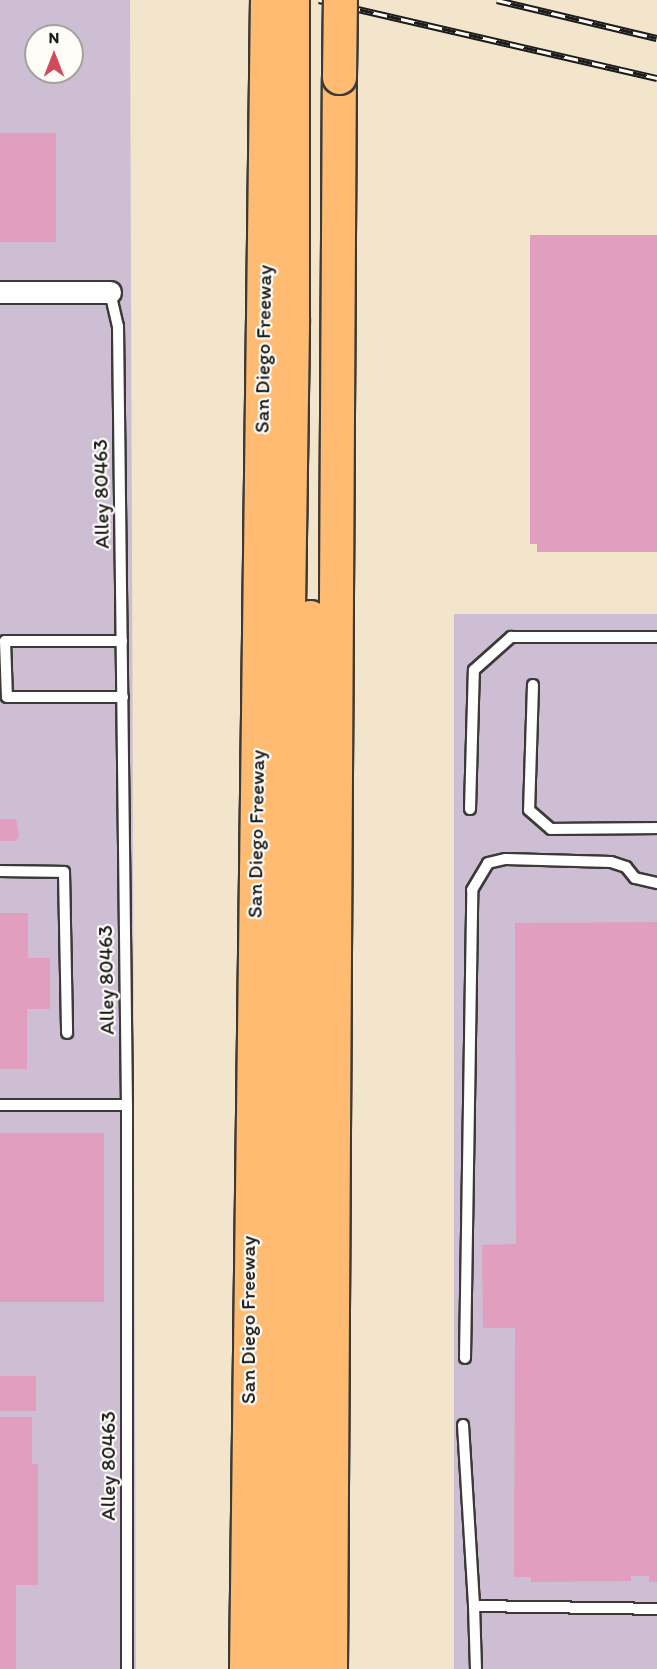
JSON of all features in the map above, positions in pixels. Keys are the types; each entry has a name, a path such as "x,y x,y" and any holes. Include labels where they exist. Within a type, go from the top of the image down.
{"highway":[{"name":"San Diego Freeway","path":"267,0 301,71 330,1669"},
{"path":"292,0 301,71 310,1020 303,1669"},
{"path":"273,1669 301,71 309,0"},
{"name":"San Diego Freeway","path":"246,1669 301,71 340,0"}],"street":[{"path":"0,292 110,292"}],"lane":[{"name":"Alley 80463","path":"110,292 118,326 123,697 127,1105 128,1669"},
{"path":"470,809 474,670 511,637 657,637"},
{"path":"122,641 5,641 7,697 123,697"},
{"path":"533,685 529,810 551,829 657,828"},
{"path":"465,1358 472,890 488,863 506,859 611,862 626,867 636,878 657,883"},
{"path":"0,871 64,872 68,1034"},
{"path":"0,1105 127,1105"},
{"path":"463,1425 476,1669"},
{"path":"474,1606 657,1609"}],"shaded area":[{"path":"0,0 130,0 136,1669 0,1669"},
{"path":"454,614 657,614 657,1669 454,1669"}],"building":[{"path":"0,133 56,133 56,242 0,242"},
{"path":"530,235 657,235 657,552 537,552 537,544 530,544"},
{"path":"0,819 16,819 19,835 16,841 0,841"},
{"path":"0,913 28,913 28,958 50,958 50,1009 27,1009 27,1069 0,1069"},
{"path":"657,922 657,1582 649,1582 649,1576 631,1576 631,1581 531,1582 531,1577 514,1577 515,1328 483,1328 482,1245 516,1244 515,923"},
{"path":"0,1133 104,1133 104,1302 0,1302"},
{"path":"0,1376 36,1376 36,1411 0,1411"},
{"path":"0,1417 32,1417 32,1464 38,1464 38,1585 16,1585 16,1669 0,1669"}],"railway":[{"path":"319,0 657,78"},
{"path":"497,0 657,38"}]}
